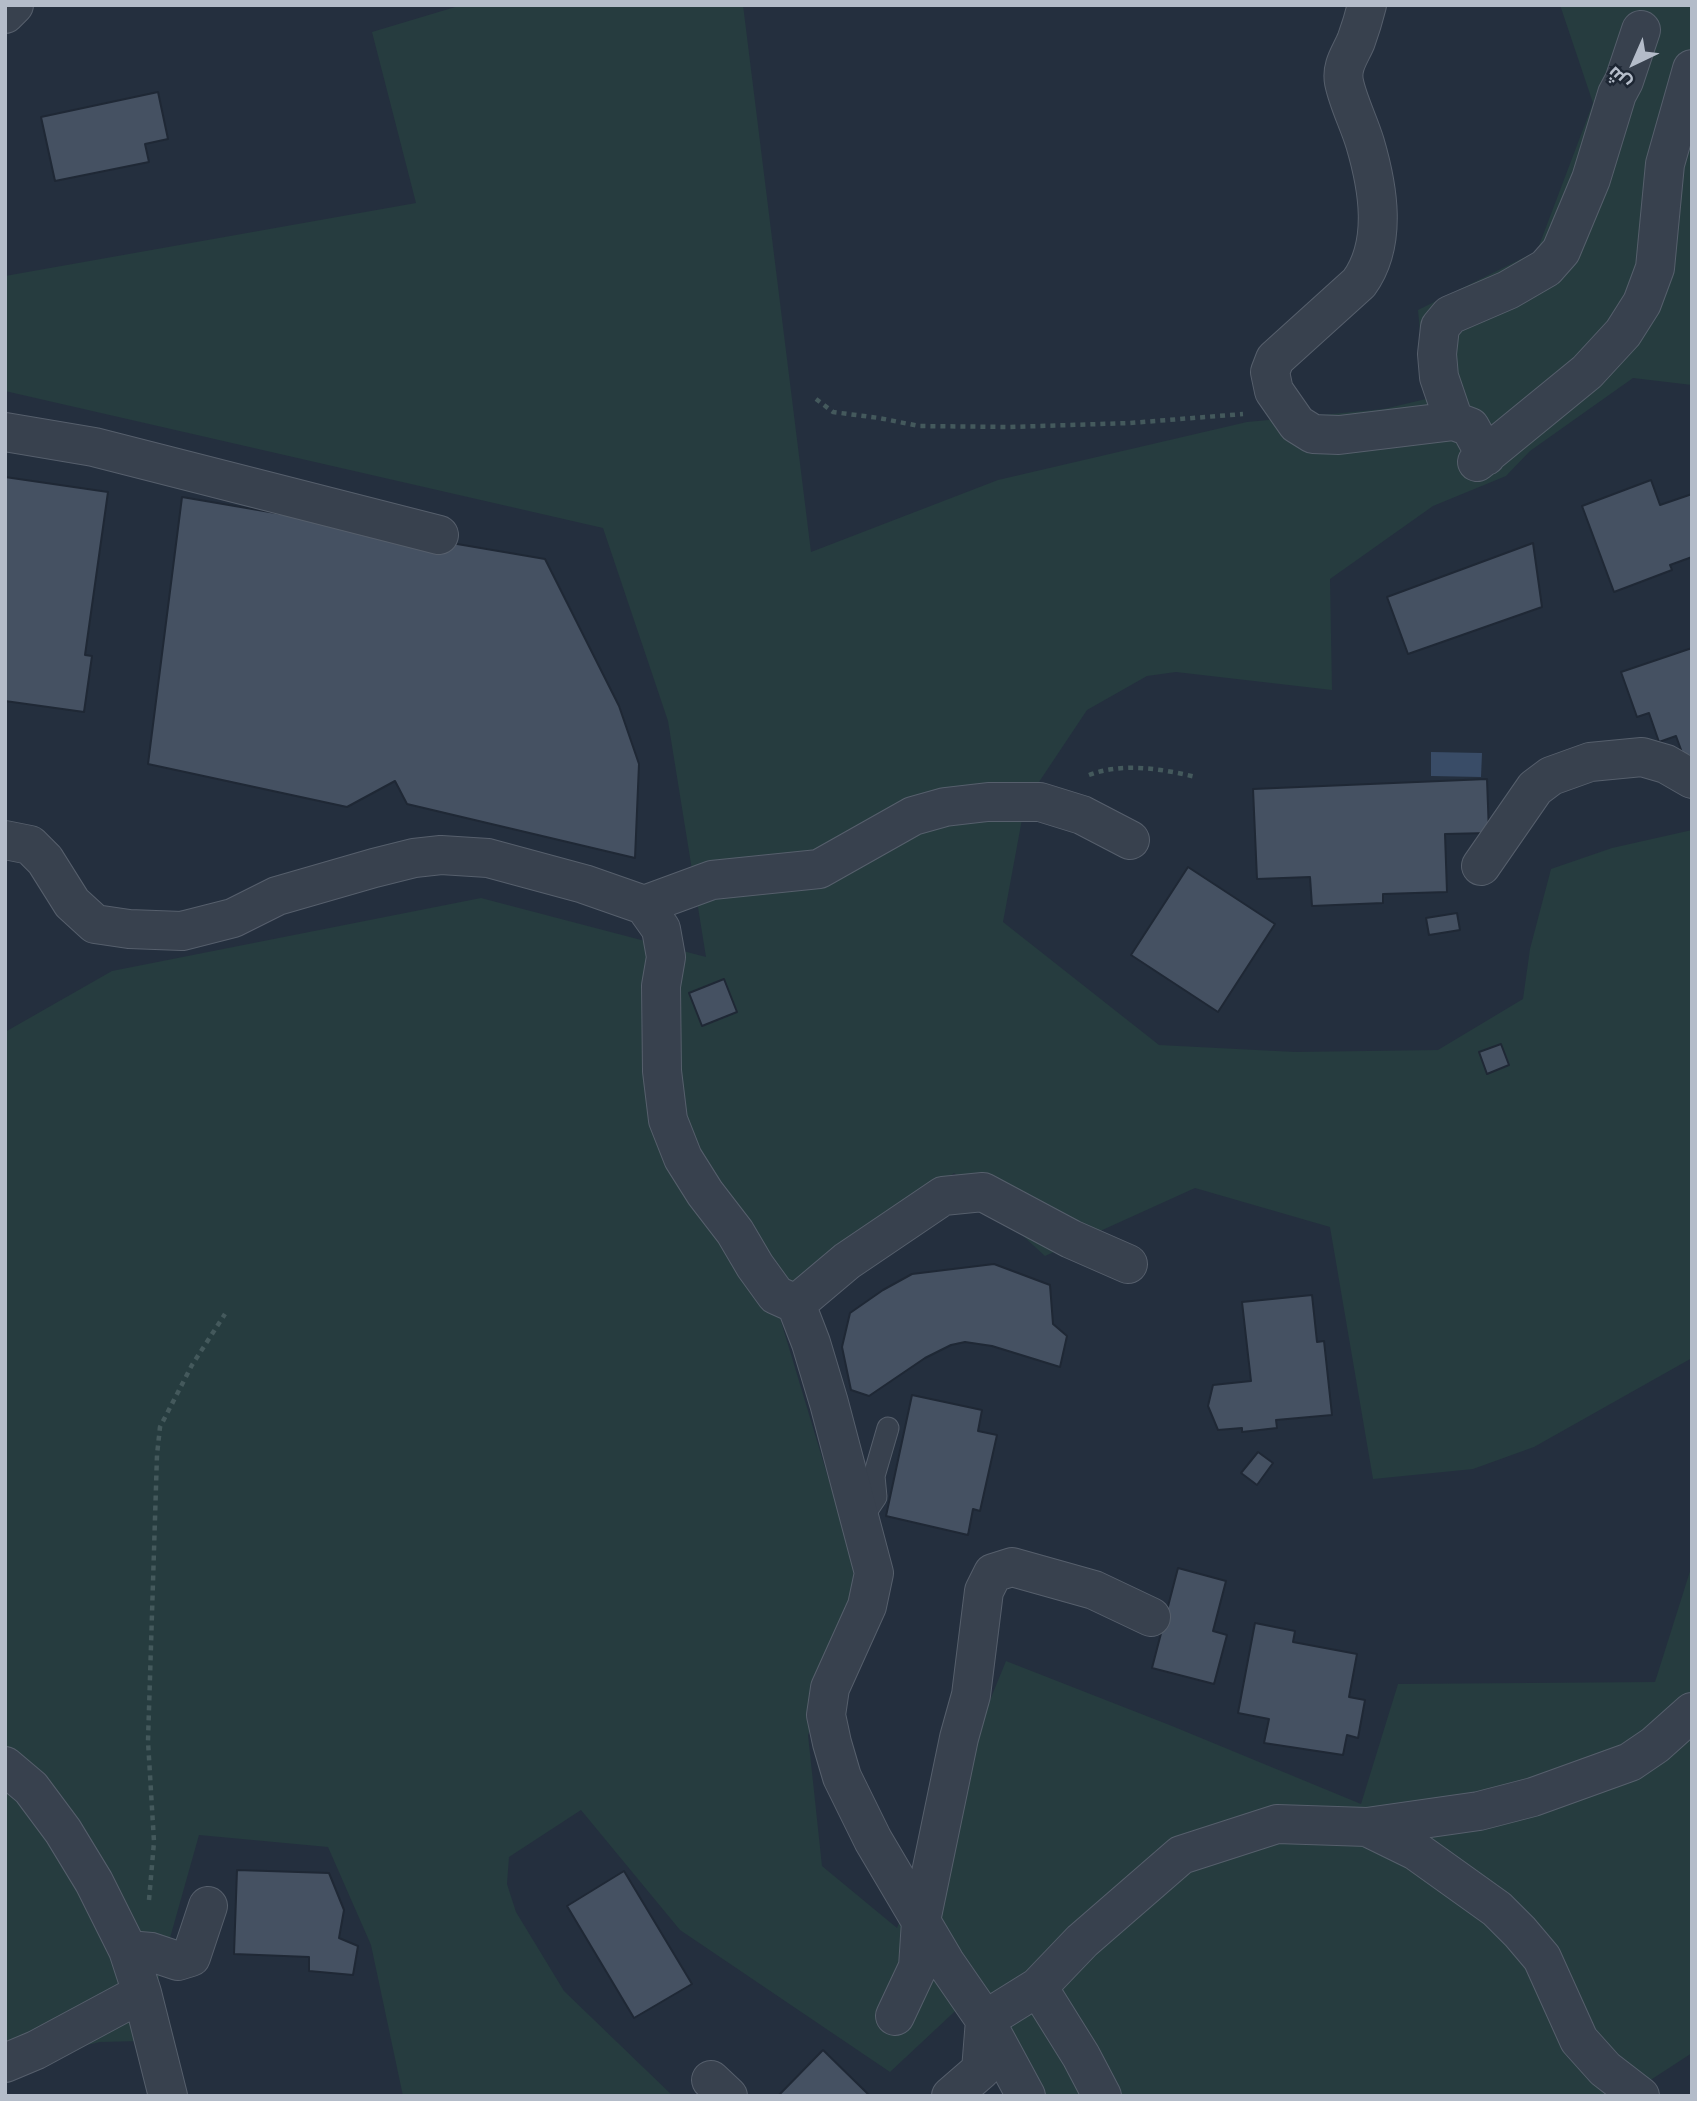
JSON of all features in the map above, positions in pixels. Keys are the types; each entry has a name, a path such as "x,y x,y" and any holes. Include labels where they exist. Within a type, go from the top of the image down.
{"street":[{"path":"5,14 14,5"},
{"path":"1367,5 1356,42 1344,64 1343,80 1365,144 1375,184 1375,249 1368,270 1359,283 1276,359 1270,372 1275,391 1285,408 1297,424 1313,434 1339,435 1454,421 1469,427 1482,459 1587,372 1623,333 1642,303 1655,268 1665,164 1692,69"},
{"path":"1454,421 1438,377 1440,327 1450,315 1508,290 1546,268 1561,251 1591,179 1617,94 1641,30"},
{"path":"5,432 94,447 439,535"},
{"path":"1481,866 1535,788 1551,776 1590,762 1642,757 1667,764 1692,779"},
{"path":"644,905 712,880 819,869 913,816 944,807 988,802 1040,802 1082,815 1130,840"},
{"path":"5,840 30,845 46,860 72,903 95,924 129,929 183,930 205,925 233,918 277,896 374,868 414,858 441,855 488,858 584,884 644,905 661,929 666,957 661,986 662,1071 668,1121 683,1158 705,1193 735,1232 755,1266 776,1295 796,1304 811,1343 874,1573 867,1605 830,1688 826,1715 842,1777 873,1840 945,1962 985,2020 1026,2096"},
{"path":"796,1304 847,1261 943,1196 983,1192 1071,1239 1128,1264"},
{"path":"895,2016 918,1967 921,1921 959,1738 971,1695 984,1591 993,1573 1012,1567 1024,1570 1094,1590 1151,1617"},
{"path":"985,2020 1038,1987 1083,1941 1181,1855 1277,1824 1367,1827 1479,1811 1533,1797 1630,1762 1655,1745 1692,1712"},
{"path":"5,1766 31,1788 94,1882 125,1945 142,1993 168,2096"},
{"path":"1367,1827 1416,1851 1497,1909 1542,1958 1579,2040 1605,2070 1640,2096"},
{"path":"125,1945 178,1961 191,1957 208,1906"},
{"path":"1038,1987 1081,2056 1102,2096"},
{"path":"5,2063 36,2050 142,1993"},
{"path":"951,2096 981,2070 985,2020"}],"lane":[{"path":"859,1522 876,1497 874,1476 888,1428"}],"path":[{"path":"816,399 833,412 932,426 1010,427 1129,423 1223,417 1285,408"},
{"path":"1040,802 1075,780 1103,769 1160,768 1196,778"},
{"path":"125,1945 148,1923 154,1842 148,1741 160,1427 192,1365 225,1314"}],"green space":[{"path":"462,5 743,5 811,552 998,480 1247,422 1384,409 1426,399 1418,310 1537,251 1593,103 1560,5 1692,5 1692,385 1633,378 1530,451 1506,476 1433,506 1330,579 1332,690 1176,672 1147,676 1087,710 1025,803 1003,922 1159,1045 1295,1052 1438,1050 1523,999 1530,949 1551,869 1612,848 1692,830 1692,1358 1534,1447 1473,1469 1373,1479 1330,1227 1195,1188 1045,1256 954,1173 777,1308 864,1597 808,1735 822,1866 897,1928 1006,1661 1361,1804 1398,1684 1655,1682 1692,1565 1692,2053 1626,2096 1042,2096 983,1985 890,2072 680,1930 581,1810 509,1857 507,1884 516,1912 564,1991 673,2096 403,2096 371,1945 328,1847 199,1835 141,2041 100,2042 5,2064 5,1032 112,971 481,898 706,957 668,721 603,528 5,391 5,276 416,203 372,32"}],"water":[{"path":"1431,752 1482,753 1481,777 1431,776"}],"building":[{"path":"158,92 168,139 145,144 149,162 55,181 41,117"},
{"path":"5,477 108,492 85,655 92,656 84,712 5,701"},
{"path":"1651,480 1660,505 1692,494 1692,557 1670,565 1672,570 1614,592 1582,506"},
{"path":"182,497 545,559 619,706 639,764 635,858 407,804 395,781 347,807 148,764"},
{"path":"1533,543 1542,607 1408,654 1387,597"},
{"path":"1692,648 1692,755 1684,758 1676,736 1659,742 1649,713 1637,717 1621,672"},
{"path":"1487,779 1489,833 1445,834 1447,892 1383,894 1383,903 1312,906 1310,877 1257,879 1253,789"},
{"path":"1188,867 1275,924 1218,1012 1131,955"},
{"path":"1457,913 1460,930 1429,935 1426,918"},
{"path":"724,979 737,1012 702,1026 689,993"},
{"path":"1501,1044 1509,1065 1487,1074 1479,1052"},
{"path":"994,1264 1050,1285 1053,1324 1067,1336 1060,1367 992,1346 965,1342 951,1345 925,1358 869,1396 851,1390 842,1347 850,1313 912,1274"},
{"path":"1312,1295 1317,1342 1324,1341 1332,1415 1276,1420 1277,1428 1242,1432 1242,1428 1218,1430 1208,1406 1213,1385 1251,1381 1242,1302"},
{"path":"912,1395 982,1410 978,1431 997,1435 980,1511 973,1509 968,1535 886,1516"},
{"path":"1258,1452 1273,1463 1257,1485 1241,1473"},
{"path":"1178,1568 1226,1581 1213,1631 1227,1635 1214,1684 1152,1668"},
{"path":"1255,1623 1295,1631 1293,1642 1357,1654 1349,1697 1365,1700 1358,1738 1347,1735 1343,1755 1264,1743 1269,1719 1238,1713"},
{"path":"237,1870 329,1873 344,1910 339,1938 358,1946 353,1975 309,1971 309,1957 234,1954"},
{"path":"624,1871 692,1984 634,2018 567,1906"},
{"path":"823,2050 870,2096 778,2096"}]}
